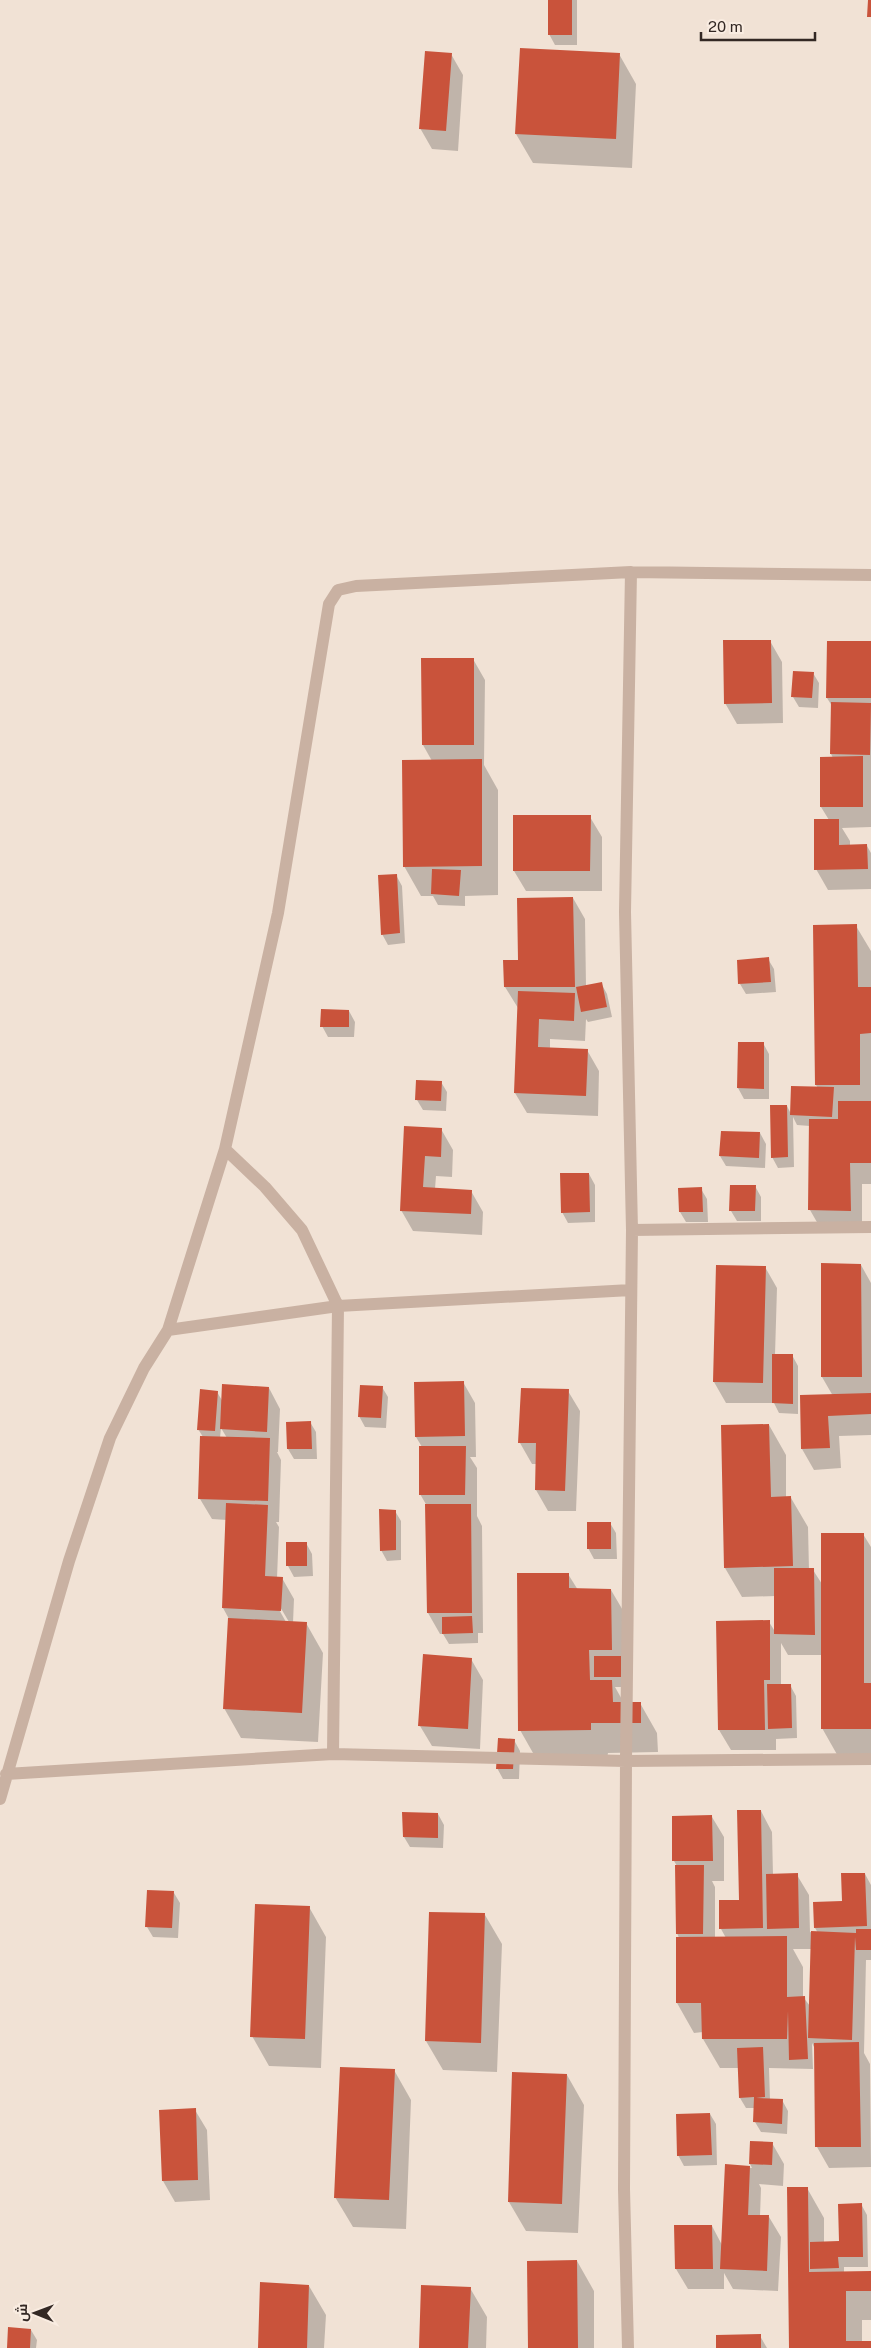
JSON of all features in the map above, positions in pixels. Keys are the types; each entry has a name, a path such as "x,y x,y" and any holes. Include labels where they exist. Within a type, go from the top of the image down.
{"street":[{"path":"628,2348 624,2189 626,1761 632,1230 625,912 631,572"},
{"path":"0,1798 69,1562 110,1438 144,1368 168,1330 225,1149 278,913 329,604 338,590 356,586 631,572 871,575"},
{"path":"225,1149 264,1187 302,1230 338,1306 333,1754"},
{"path":"632,1230 871,1227"},
{"path":"168,1330 338,1306 631,1290"},
{"path":"6,1774 333,1754 626,1761 871,1759"}],"building":[{"path":"548,0 572,0 572,35 548,35"},
{"path":"868,0 871,0 871,17 867,17"},
{"path":"520,48 620,53 616,139 515,134"},
{"path":"425,51 452,53 446,131 419,129"},
{"path":"723,640 771,640 772,703 724,704"},
{"path":"827,641 871,641 871,698 826,698"},
{"path":"421,658 474,658 474,745 422,745"},
{"path":"793,671 814,672 812,698 791,697"},
{"path":"831,702 871,703 870,755 830,754"},
{"path":"863,756 863,807 820,807 820,757"},
{"path":"482,759 482,866 403,867 402,760"},
{"path":"513,815 591,815 590,871 513,871"},
{"path":"814,819 839,819 839,845 867,844 868,869 814,870"},
{"path":"432,869 461,870 459,896 431,894"},
{"path":"397,874 400,933 381,935 378,875"},
{"path":"573,897 575,987 504,987 503,960 518,960 517,898"},
{"path":"857,924 858,987 871,987 871,1033 860,1034 860,1085 815,1085 813,925"},
{"path":"769,957 771,982 738,984 737,960"},
{"path":"602,982 607,1007 581,1012 576,987"},
{"path":"518,991 575,993 574,1021 539,1019 538,1047 588,1049 586,1096 514,1093"},
{"path":"321,1009 349,1010 349,1027 320,1027"},
{"path":"738,1042 764,1042 764,1089 737,1088"},
{"path":"416,1080 442,1081 441,1101 415,1100"},
{"path":"791,1086 834,1087 832,1117 790,1115"},
{"path":"838,1101 871,1101 871,1163 850,1163 851,1211 808,1210 809,1119 838,1119"},
{"path":"770,1105 787,1105 788,1157 771,1158"},
{"path":"404,1126 442,1128 441,1157 425,1156 423,1187 472,1190 471,1214 400,1211"},
{"path":"721,1131 760,1132 759,1158 719,1156"},
{"path":"560,1173 589,1173 590,1212 561,1213"},
{"path":"730,1185 756,1185 755,1211 729,1211"},
{"path":"702,1187 703,1212 679,1212 678,1188"},
{"path":"821,1263 861,1264 862,1377 821,1377"},
{"path":"716,1265 766,1266 763,1383 713,1382"},
{"path":"772,1354 793,1354 793,1404 772,1403"},
{"path":"464,1381 465,1436 415,1437 414,1382"},
{"path":"222,1384 269,1387 267,1432 220,1429"},
{"path":"360,1385 383,1386 381,1418 358,1417"},
{"path":"521,1388 569,1389 565,1491 535,1490 536,1443 518,1443"},
{"path":"200,1389 218,1391 215,1431 197,1430"},
{"path":"871,1393 871,1414 828,1416 830,1448 801,1449 800,1395"},
{"path":"311,1421 312,1449 287,1449 286,1422"},
{"path":"769,1424 771,1497 791,1496 793,1566 724,1568 721,1425"},
{"path":"200,1436 270,1438 268,1501 198,1499"},
{"path":"419,1446 466,1446 465,1495 419,1495"},
{"path":"226,1503 268,1505 265,1576 283,1577 281,1611 222,1608"},
{"path":"425,1504 471,1504 472,1613 427,1613"},
{"path":"379,1509 396,1510 396,1550 380,1551"},
{"path":"587,1522 611,1522 611,1549 587,1549"},
{"path":"821,1533 864,1533 864,1683 871,1683 871,1729 821,1729"},
{"path":"286,1542 307,1542 307,1566 286,1566"},
{"path":"774,1568 814,1568 815,1635 774,1634"},
{"path":"517,1573 569,1573 569,1588 611,1589 612,1650 589,1650 590,1680 612,1680 613,1702 641,1702 641,1723 591,1723 591,1730 518,1731"},
{"path":"472,1616 473,1633 442,1634 442,1617"},
{"path":"228,1618 307,1622 302,1713 223,1709"},
{"path":"770,1620 770,1680 764,1680 765,1730 718,1730 716,1621"},
{"path":"423,1654 472,1658 468,1729 418,1726"},
{"path":"594,1656 621,1656 621,1677 594,1677"},
{"path":"767,1684 791,1684 792,1728 768,1729"},
{"path":"498,1738 515,1739 513,1769 496,1769"},
{"path":"737,1810 761,1810 763,1928 719,1929 719,1900 739,1900"},
{"path":"402,1812 438,1813 438,1838 403,1837"},
{"path":"712,1815 713,1861 672,1861 672,1816"},
{"path":"675,1865 704,1865 703,1934 676,1934"},
{"path":"798,1873 799,1928 767,1929 766,1874"},
{"path":"841,1873 865,1873 867,1926 814,1928 813,1902 842,1901"},
{"path":"147,1890 174,1891 172,1928 145,1927"},
{"path":"255,1904 310,1906 305,2039 250,2037"},
{"path":"429,1912 485,1913 481,2043 425,2041"},
{"path":"856,1929 871,1929 871,1950 856,1950 855,1937 852,2040 808,2038 811,1931 856,1933"},
{"path":"787,1936 787,1997 805,1996 808,2059 789,2060 788,2011 787,2039 702,2039 701,2003 676,2003 676,1937"},
{"path":"859,2042 861,2147 815,2147 814,2043"},
{"path":"763,2047 765,2097 756,2098 783,2099 782,2124 753,2122 754,2097 739,2098 737,2048"},
{"path":"340,2067 395,2069 389,2200 334,2198"},
{"path":"512,2072 567,2074 562,2204 508,2202"},
{"path":"196,2108 198,2180 162,2181 159,2110"},
{"path":"710,2113 712,2155 677,2156 676,2114"},
{"path":"750,2141 773,2142 772,2165 749,2164"},
{"path":"725,2164 750,2166 748,2215 769,2215 767,2271 720,2269"},
{"path":"787,2187 808,2187 809,2272 871,2271 871,2291 846,2291 846,2341 871,2341 871,2348 789,2348"},
{"path":"862,2203 863,2257 838,2257 839,2268 810,2269 810,2242 839,2241 838,2204"},
{"path":"674,2225 712,2225 713,2269 675,2269"},
{"path":"577,2260 578,2348 528,2348 527,2261"},
{"path":"260,2282 309,2285 307,2348 258,2348"},
{"path":"421,2285 471,2287 468,2348 419,2348"},
{"path":"8,2327 31,2329 30,2348 7,2348"},
{"path":"761,2334 761,2348 716,2348 716,2335"}]}
